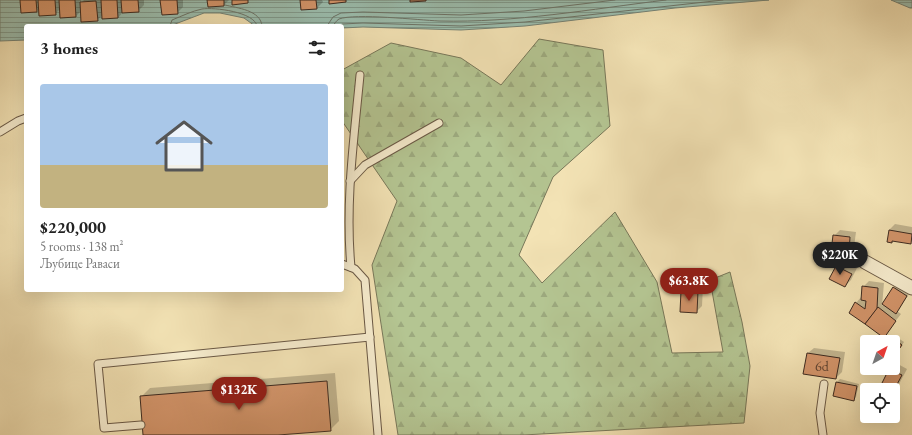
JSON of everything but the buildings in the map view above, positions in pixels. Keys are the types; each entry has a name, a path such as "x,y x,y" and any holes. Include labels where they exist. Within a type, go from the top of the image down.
{"street":[{"path":"865,262 912,288"}],"lane":[{"path":"351,267 349,240 350,181 360,75"},
{"path":"0,132 24,119"},
{"path":"350,181 365,165 439,122"},
{"path":"344,265 351,267 360,274 364,280 378,435"},
{"path":"141,425 104,428 98,364 370,337"},
{"path":"823,435 820,413 824,384"}],"green space":[{"path":"539,39 603,50 610,126 553,177 519,255 542,283 615,212 657,282 672,353 723,352 710,280 730,272 742,322 750,366 744,423 523,435 398,435 372,265 397,201 344,124 344,69 391,43 461,58 501,85"}],"water":[{"path":"0,0 769,0 675,8 525,26 461,30 363,27 344,28 344,24 252,24 244,18 220,13 204,13 175,24 24,24 24,40 0,41"},
{"path":"891,0 912,0 912,8 910,8"}]}
